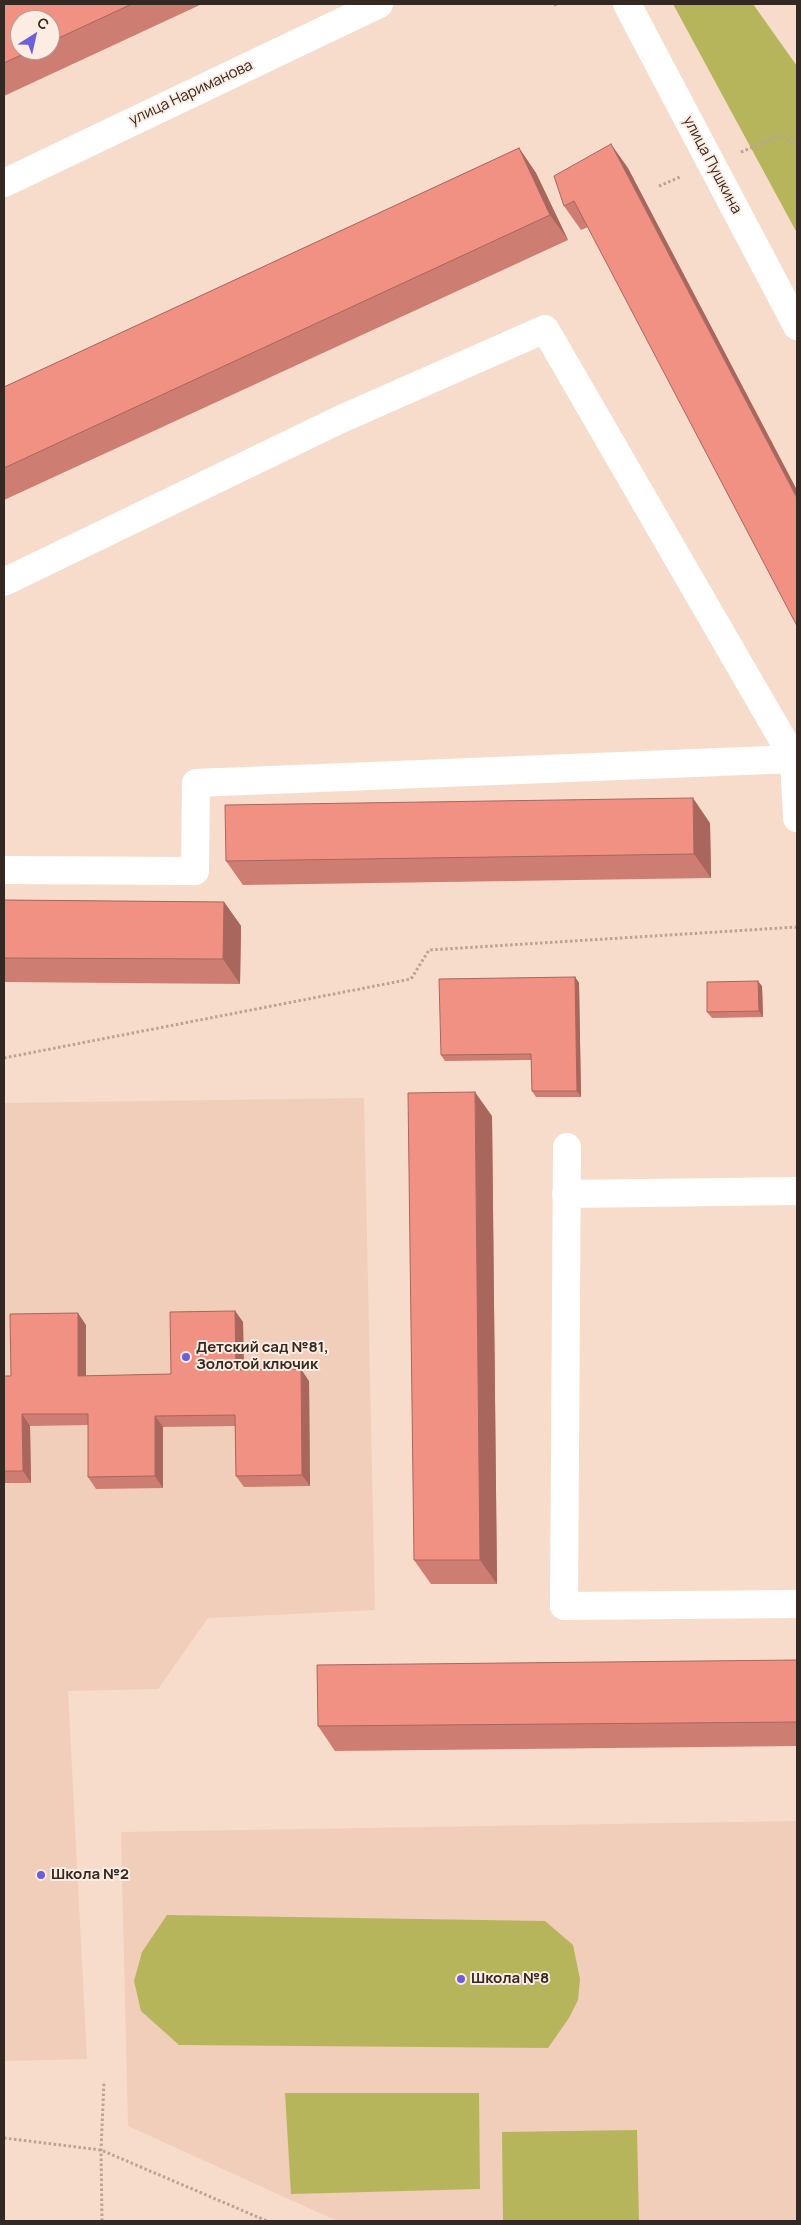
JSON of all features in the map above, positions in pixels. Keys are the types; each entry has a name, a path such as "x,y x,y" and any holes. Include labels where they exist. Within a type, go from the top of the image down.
{"street":[{"name":"улица Нариманова","path":"4,183 379,4"},
{"name":"улица Пушкина","path":"627,4 797,326"},
{"path":"4,582 339,420 546,329 794,759 797,818"},
{"path":"4,870 195,871 196,783 794,759"},
{"path":"567,1147 564,1606 797,1604"},
{"path":"566,1194 797,1191"}],"path":[{"path":"4,1058 411,979 429,950 797,927"},
{"path":"102,2221 101,2150 104,2081"},
{"path":"4,2138 101,2150 267,2221"}],"shaded area":[{"path":"673,4 753,4 797,66 797,233"},
{"name":"Детский сад №81, Золотой ключик","path":"364,1098 375,1610 208,1618 158,1689 68,1691 87,2059 4,2061 4,1103"},
{"name":"Школа №8","path":"797,1821 797,2221 337,2221 128,2126 121,1832"},
{"path":"167,1915 545,1921 573,1945 580,1979 578,2000 569,2018 548,2048 179,2045 141,2011 134,1981 142,1952"},
{"path":"285,2093 479,2093 480,2189 291,2194"},
{"path":"637,2130 639,2221 503,2221 502,2132"}],"building":[{"path":"4,4 132,4 60,37 60,10 10,10 10,60 4,63"},
{"path":"611,144 797,498 797,626 574,201 564,206 554,176"},
{"path":"519,148 550,215 4,468 4,387"},
{"path":"693,798 694,854 226,861 225,805"},
{"path":"4,900 224,902 223,959 4,958"},
{"path":"575,977 577,1091 532,1091 531,1054 441,1055 439,979"},
{"path":"758,981 759,1011 707,1012 707,982"},
{"path":"475,1092 480,1560 414,1560 408,1093"},
{"path":"235,1311 236,1370 301,1369 302,1475 236,1476 235,1415 155,1416 155,1476 88,1477 88,1414 22,1414 23,1471 4,1471 4,1376 11,1376 10,1314 78,1313 78,1376 171,1374 170,1312"},
{"path":"797,1660 797,1722 318,1726 317,1665"}],"place":[{"name":"Детский сад №81, Золотой ключик","path":"186,1357"},
{"name":"Школа №2","path":"41,1875"},
{"name":"Школа №8","path":"461,1979"}]}
